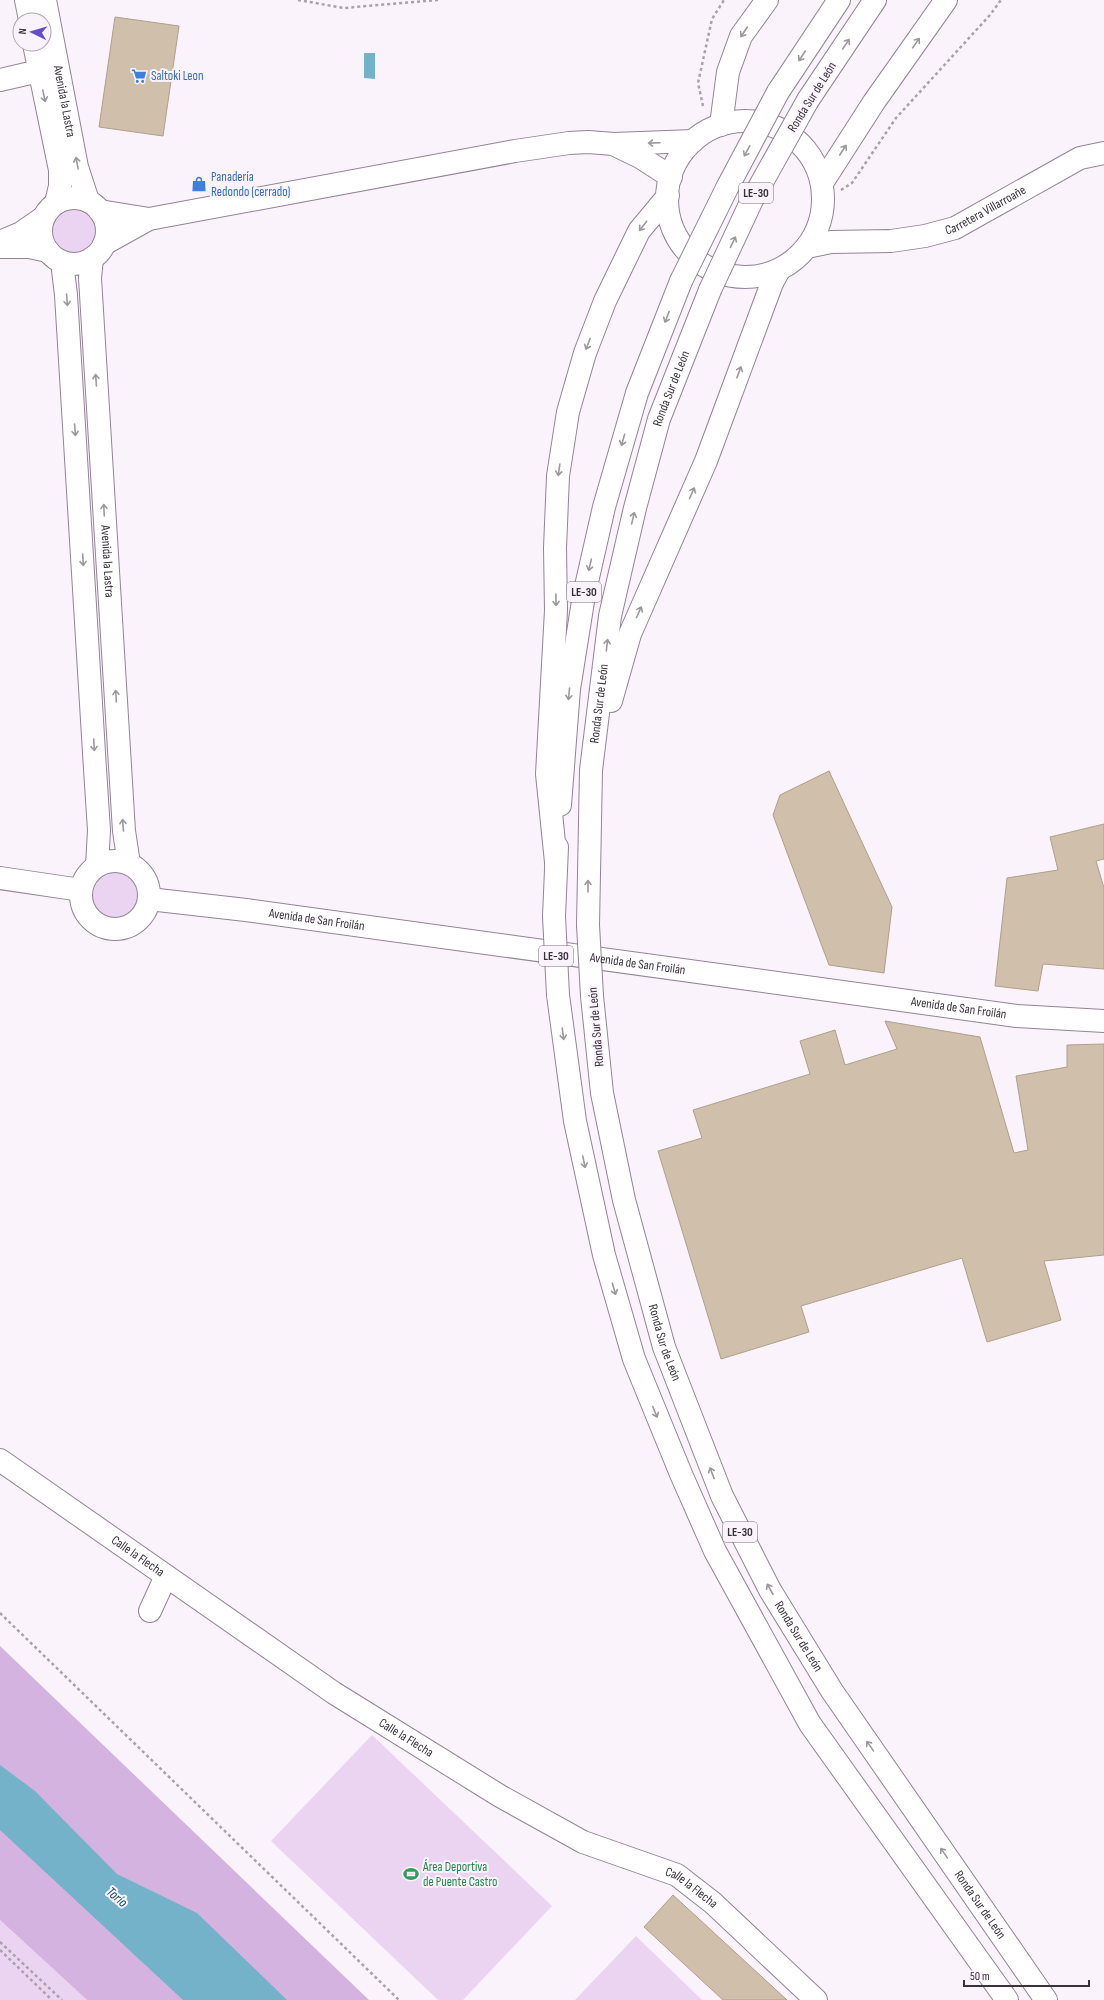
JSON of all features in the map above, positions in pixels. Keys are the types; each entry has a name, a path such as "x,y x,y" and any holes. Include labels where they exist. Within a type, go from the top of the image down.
{"main road":[{"path":"26,0 28,12"},
{"name":"Avenida la Lastra","path":"45,0 77,167 94,206"},
{"path":"556,862 547,774 556,610 555,548 558,476 568,412 585,353 605,301 639,231 669,186 679,158 708,132 741,36 767,0"},
{"name":"LE-30","path":"839,0 778,92 727,188 681,281 637,393 604,507 584,595 569,689 556,862 554,916 558,995 575,1121 604,1255 634,1359 681,1474 716,1551 810,1724 1007,2000"},
{"name":"Ronda Sur de León","path":"875,0 808,100 752,200 710,290 659,419 635,508 610,616 591,770 588,925 592,996 602,1092 624,1200 664,1347 722,1496 770,1590 832,1691 1046,2000"},
{"path":"614,144 640,157 669,186 669,216 676,235 687,252 703,265 721,273 740,277 761,276 780,270 790,264 807,247 817,230 822,198 874,102 946,0"},
{"name":"Avenida la Lastra","path":"35,52 60,170 60,186 50,210"},
{"path":"0,80 39,71"},
{"path":"0,247 29,247 72,264 83,263 98,251 149,219 515,151 569,143 588,142 614,144 708,132 746,121 758,122 776,127 792,136 806,150 816,165 822,198 833,223 859,241"},
{"name":"Carretera Villarroañe","path":"807,247 831,242 891,241 925,236 955,228 1080,158 1104,153"},
{"path":"0,242 21,232 50,210 71,198 94,206 149,219"},
{"path":"94,206 107,227 98,251"},
{"path":"50,210 41,235 55,256"},
{"name":"Avenida la Lastra","path":"98,251 90,283 124,831 129,864"},
{"name":"Avenida la Lastra","path":"55,256 66,296 95,769 99,845 97,866"},
{"path":"591,770 630,634 706,461 772,283 780,270"},
{"path":"113,861 129,864 140,872 147,884 149,899 143,914 131,925 119,929 106,928 94,922 86,913 81,902 81,890 90,872 97,866 113,861"},
{"path":"0,878 81,890"},
{"name":"Avenida de San Froilán","path":"149,899 246,910 1017,1016 1104,1020"},
{"name":"Calle la Flecha","path":"0,1460 334,1693 500,1796 583,1842 677,1875 713,1902 816,2000"},
{"path":"150,1611 166,1576"}],"path":[{"path":"298,0 344,8 438,0"},
{"path":"708,132 698,83 712,19 724,0"},
{"path":"822,198 852,183 896,118 980,27 1000,0"},
{"path":"0,1613 398,2000"},
{"path":"0,1942 62,2000"},
{"path":"0,1950 52,2000"}],"shaded area":[{"path":"76,207 89,211 95,217 99,230 95,243 89,249 76,253 63,249 57,243 53,230 57,217 63,211"},
{"path":"110,870 120,870 133,877 140,890 140,900 133,913 120,920 110,920 101,916 94,909 90,900 90,890 94,881 101,874"},
{"path":"0,1646 369,2000 87,2000 0,1920"},
{"name":"Área Deportiva de Puente Castro","path":"372,1735 552,1906 463,2000 438,2000 271,1841"},
{"path":"0,1920 87,2000 0,2000"},
{"path":"636,1936 702,2000 575,2000"}],"water":[{"path":"364,53 375,53 375,79 364,78"},
{"name":"Torío","path":"0,1765 35,1791 117,1874 197,1913 287,2000 183,2000 0,1830"}],"building":[{"name":"Saltoki Leon","path":"115,17 179,26 163,136 99,127"},
{"path":"829,771 892,907 884,973 829,965 773,815 780,795"},
{"path":"1104,824 1104,859 1096,861 1104,888 1104,969 1043,964 1038,991 995,986 1007,878 1058,870 1050,837"},
{"path":"885,1021 980,1037 1014,1153 1028,1150 1016,1076 1067,1067 1067,1045 1104,1044 1104,1255 1044,1261 1061,1320 987,1342 962,1258 801,1306 809,1332 721,1359 658,1151 702,1138 693,1110 810,1074 800,1041 835,1030 845,1065 897,1049"},
{"path":"673,1895 787,2000 723,2000 644,1927"}],"place":[{"name":"Saltoki Leon","path":"139,76"},
{"name":"Panadería Redondo (cerrado)","path":"199,184"},
{"name":"Área Deportiva de Puente Castro","path":"411,1874"}]}
